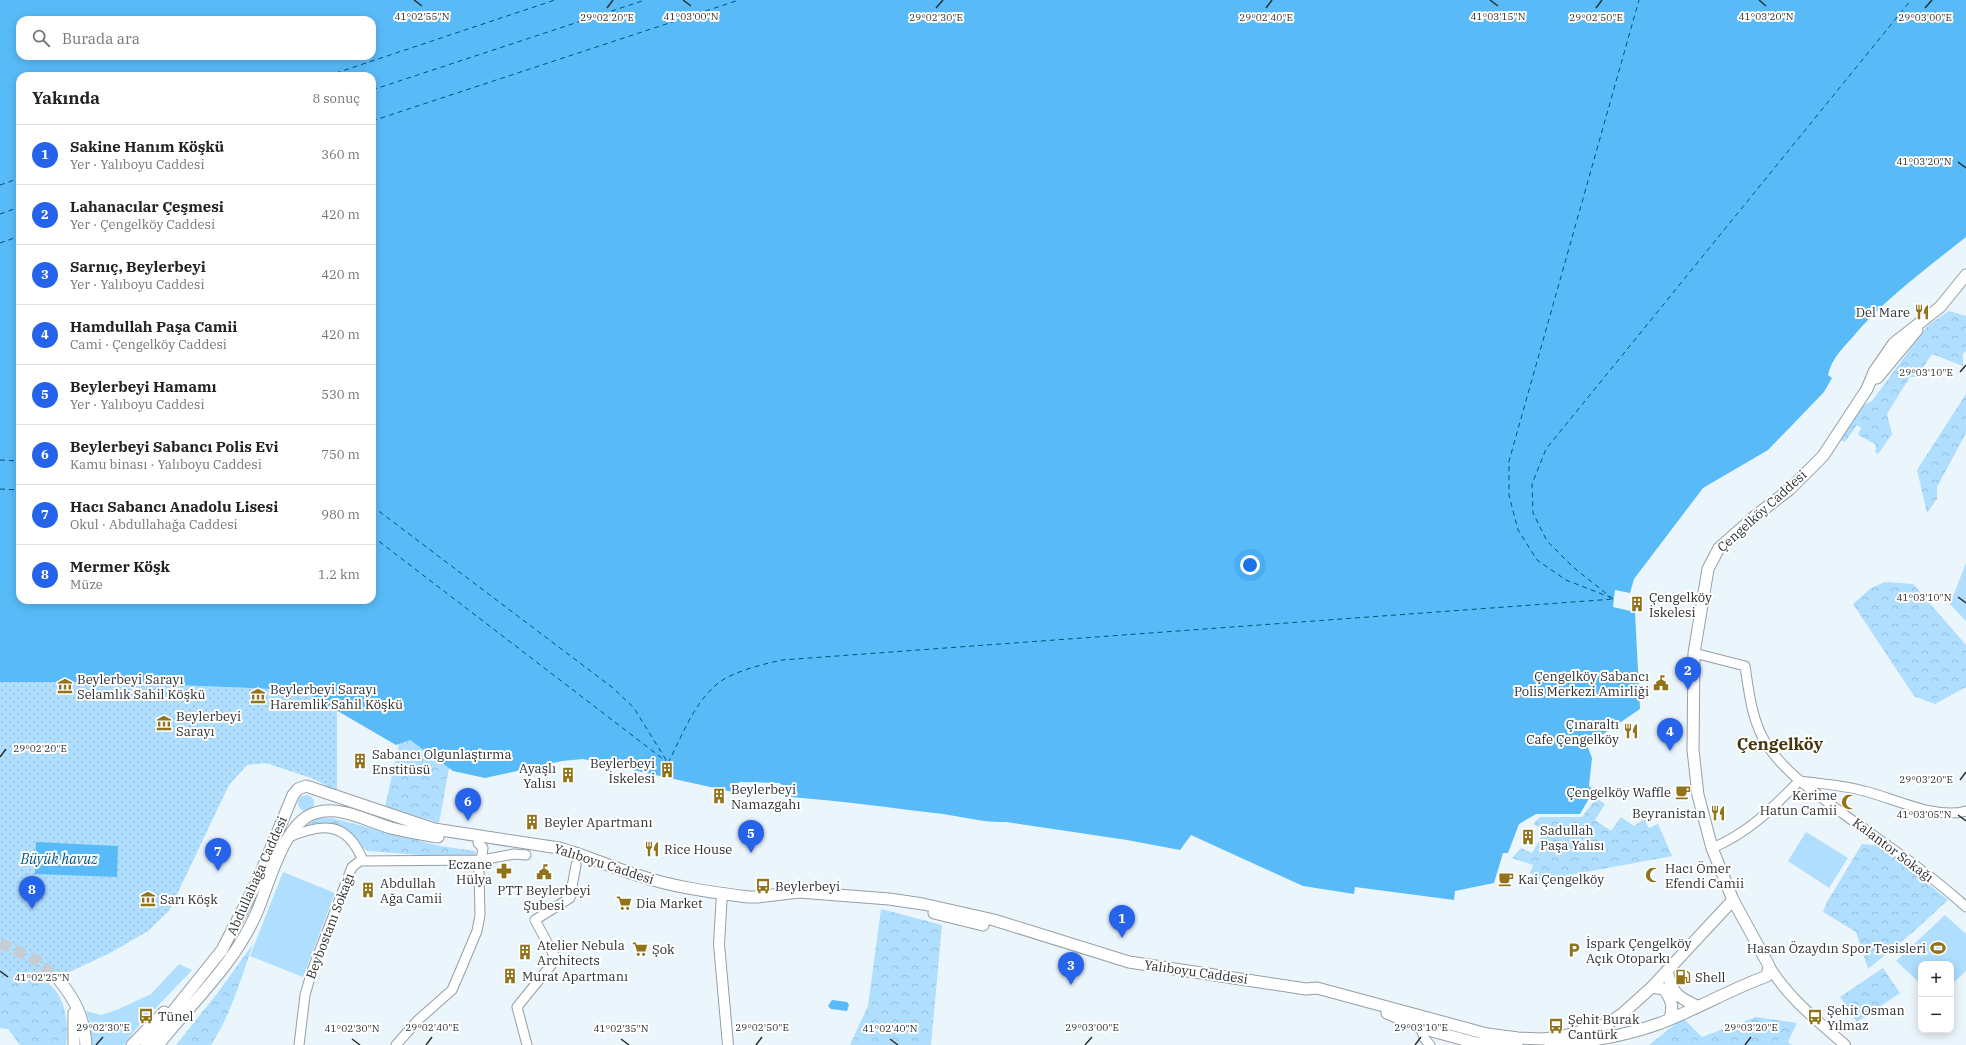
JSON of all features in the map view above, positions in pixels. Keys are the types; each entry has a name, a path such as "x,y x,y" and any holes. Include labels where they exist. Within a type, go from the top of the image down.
{"main road":[{"name":"Çengelköy Caddesi","path":"1771,974 1733,900 1712,848 1698,795 1693,750 1694,653 1708,569 1713,555 1719,548 1790,489 1823,456 1863,396 1934,311 1940,307 1966,276"},
{"path":"312,814 321,800 318,792 315,788 310,786 301,787 295,791 291,801 294,808 302,814 312,814 344,812 392,828 478,844 540,850 568,856 664,890 712,898 722,893"},
{"name":"Yalıboyu Caddesi","path":"315,788 403,820 434,829 559,848 576,852 636,875 668,884 757,898 799,892 875,899 887,904 917,909 992,928 1064,949 1088,950 1129,962 1306,989 1317,988 1488,1034 1518,1038 1542,1039 1560,1037 1607,1024 1622,1014 1652,987"},
{"name":"Abdullahağa Caddesi","path":"146,1045 222,950 240,919 291,801"},
{"name":"Abdullahağa Caddesi","path":"158,1045 223,971 246,935 287,838 298,823 312,814"},
{"path":"722,893 718,944 728,1045"},
{"path":"1652,987 1733,900"},
{"path":"132,1045 200,973 205,971"},
{"path":"1667,971 1672,990 1681,999 1697,1006"},
{"path":"1526,1045 1565,1044 1610,1036 1642,1028 1670,1018 1771,974 1807,1012 1845,1045"},
{"path":"81,1045 74,1013 63,984 79,1009 86,1045"},
{"path":"1652,987 1664,989 1672,1000 1673,1011 1670,1018"},
{"name":"Yalıboyu Caddesi","path":"1306,989 1314,994 1398,1016 1421,1028 1476,1043 1517,1045"},
{"path":"168,1045 184,1023 197,1001"},
{"path":"74,1013 74,1045"}],"street":[{"name":"Kalantor Sokağı","path":"1694,653 1745,666 1748,691 1758,727 1767,745 1799,781 1921,870 1966,907"},
{"path":"1712,848 1730,841 1769,812 1799,781 1837,785 1865,791 1920,809 1959,813 1966,811"},
{"path":"287,838 315,827 330,828 349,838 356,846 363,861"},
{"path":"396,1045 418,1020 452,990 477,931 480,915 479,872 483,848 478,844"},
{"name":"Beybostanı Sokağı","path":"299,1045 305,995 312,971 352,867 360,861 482,860 514,854 526,854"},
{"path":"527,1045 517,1007 556,959 535,920 570,898 576,864"},
{"path":"1421,1028 1424,1038 1430,1045"}],"green space":[{"path":"1949,311 1966,316 1966,352 1963,353 1963,366 1932,354 1917,377 1910,377 1887,414 1892,434 1878,454 1875,452 1875,444 1858,435 1861,428 1857,425 1845,442 1838,439 1858,408 1872,401 1928,325"},
{"path":"1966,394 1966,433 1937,487 1937,499 1927,513 1917,470"},
{"path":"1966,563 1966,621 1950,604"},
{"path":"1885,582 1913,584 1966,645 1966,687 1935,704 1914,696 1853,604 1871,588"},
{"path":"0,682 104,682 271,689 305,692 337,711 337,792 314,779 266,763 247,765 229,785 169,911 148,931 112,952 63,975 49,984 0,969"},
{"path":"410,740 449,768 439,823 385,807 399,744"},
{"path":"303,795 309,795 314,800 312,809 309,811 303,811 298,806 298,800"},
{"path":"1596,798 1605,804 1595,820 1611,831 1621,817 1634,826 1650,815 1651,817 1645,821 1649,828 1658,824 1672,856 1538,881 1536,876 1530,873 1533,865 1512,858 1521,848 1532,853 1545,831 1533,824 1540,817 1582,817"},
{"path":"318,818 332,818 440,846 475,851 476,853 474,856 461,858 368,851 333,825 318,823 305,826"},
{"path":"1806,832 1848,858 1829,888 1788,861"},
{"path":"1862,844 1881,846 1948,900 1913,932 1868,969 1856,932 1823,912 1827,902"},
{"path":"283,872 335,893 303,977 250,956"},
{"path":"881,909 942,925 931,1045 850,1045 868,1006"},
{"name":"Hasan Özaydın Spor Tesisleri","path":"1945,915 1966,934 1966,971 1954,982 1954,961 1918,961 1918,981 1896,961"},
{"path":"253,944 230,1009 211,1045 176,1045 216,995"},
{"path":"179,964 192,970 135,1030 124,1045 92,1045 90,1024 86,1011 101,1015 119,1009 151,994"},
{"path":"1883,968 1900,993 1857,1022 1840,997"},
{"path":"0,969 50,985 60,997 63,1005 67,1029 66,1045 20,1045 8,1029 0,1028"},
{"path":"1756,1017 1797,1023 1788,1042 1792,1045 1649,1045 1683,1018 1702,1037"}],"water":[{"path":"0,0 1966,0 1966,237 1906,285 1864,324 1834,360 1828,375 1832,378 1824,392 1768,450 1703,488 1634,579 1630,593 1615,590 1613,607 1635,612 1640,709 1587,745 1592,758 1589,786 1594,790 1580,814 1536,814 1519,824 1508,853 1503,853 1494,883 1455,891 1454,900 1355,887 1354,894 1303,886 1191,835 1180,850 1127,840 1006,822 982,821 943,814 791,797 792,790 779,783 740,782 737,784 733,792 583,759 562,761 485,778 453,771 410,740 396,745 305,692 271,689 104,682 0,682"},
{"name":"Büyük havuz","path":"36,842 118,846 117,877 35,874"},
{"path":"832,1000 847,1002 849,1005 847,1011 831,1009 828,1006"}],"ferry route":[{"path":"376,60 555,0"},
{"path":"376,89 645,0"},
{"path":"376,120 739,0"},
{"path":"1612,598 1566,580 1537,560 1518,530 1509,495 1509,461 1639,0"},
{"path":"1613,599 1573,567 1547,541 1533,513 1532,484 1546,449 1911,0"},
{"path":"339,72 375,60"},
{"path":"0,185 16,179"},
{"path":"0,214 16,208"},
{"path":"0,243 16,237"},
{"path":"0,460 16,461"},
{"path":"0,489 16,490"},
{"path":"376,509 613,688 634,708 668,763"},
{"path":"376,539 667,762"},
{"path":"668,763 694,711 716,685 722,680 738,672 782,660 1614,599"}],"tunnel":[{"path":"0,943 36,960 59,980"}],"place":[{"name":"Del Mare","path":"1922,312"},
{"name":"Çengelköy İskelesi","path":"1637,604"},
{"name":"Çengelköy Sabancı Polis Merkezi Amirliği","path":"1661,683"},
{"name":"Beylerbeyi Sarayı Selamlık Sahil Köşkü","path":"65,686"},
{"name":"Lahanacılar Çeşmesi","path":"1688,690"},
{"name":"Beylerbeyi Sarayı Haremlik Sahil Köşkü","path":"258,696"},
{"name":"Beylerbeyi Sarayı","path":"164,723"},
{"name":"Çınaraltı Cafe Çengelköy","path":"1631,731"},
{"name":"Hamdullah Paşa Camii","path":"1670,751"},
{"name":"Sabancı Olgunlaştırma Enstitüsü","path":"360,761"},
{"name":"Beylerbeyi İskelesi","path":"667,770"},
{"name":"Ayaşlı Yalısı","path":"568,775"},
{"name":"Çengelköy Waffle","path":"1683,792"},
{"name":"Beylerbeyi Namazgahı","path":"719,796"},
{"name":"Kerime Hatun Camii","path":"1849,802"},
{"name":"Beyranistan","path":"1718,813"},
{"name":"Beylerbeyi Sabancı Polis Evi","path":"468,821"},
{"name":"Beyler Apartmanı","path":"532,822"},
{"name":"Sadullah Paşa Yalısı","path":"1528,837"},
{"name":"Rice House","path":"652,849"},
{"name":"Beylerbeyi Hamamı","path":"751,853"},
{"name":"Hacı Sabancı Anadolu Lisesi","path":"218,871"},
{"name":"Eczane Hülya","path":"504,871"},
{"name":"PTT Beylerbeyi Şubesi","path":"544,872"},
{"name":"Hacı Ömer Efendi Camii","path":"1653,875"},
{"name":"Kai Çengelköy","path":"1506,879"},
{"name":"Beylerbeyi","path":"763,886"},
{"name":"Abdullah Ağa Camii","path":"368,890"},
{"name":"Sarı Köşk","path":"148,899"},
{"name":"Dia Market","path":"624,903"},
{"name":"Mermer Köşk","path":"32,909"},
{"name":"Sakine Hanım Köşkü","path":"1122,938"},
{"name":"Hasan Özaydın Spor Tesisleri","path":"1938,948"},
{"name":"Şok","path":"640,949"},
{"name":"İspark Çengelköy Açık Otoparkı","path":"1574,950"},
{"name":"Atelier Nebula Architects","path":"525,952"},
{"name":"Murat Apartmanı","path":"510,976"},
{"name":"Shell","path":"1683,977"},
{"name":"Sarnıç, Beylerbeyi","path":"1071,985"},
{"name":"Tünel","path":"146,1016"},
{"name":"Şehit Osman Yılmaz","path":"1815,1017"},
{"name":"Şehit Burak Cantürk","path":"1556,1026"}],"district":[{"name":"Çengelköy","path":"1780,744"}]}
